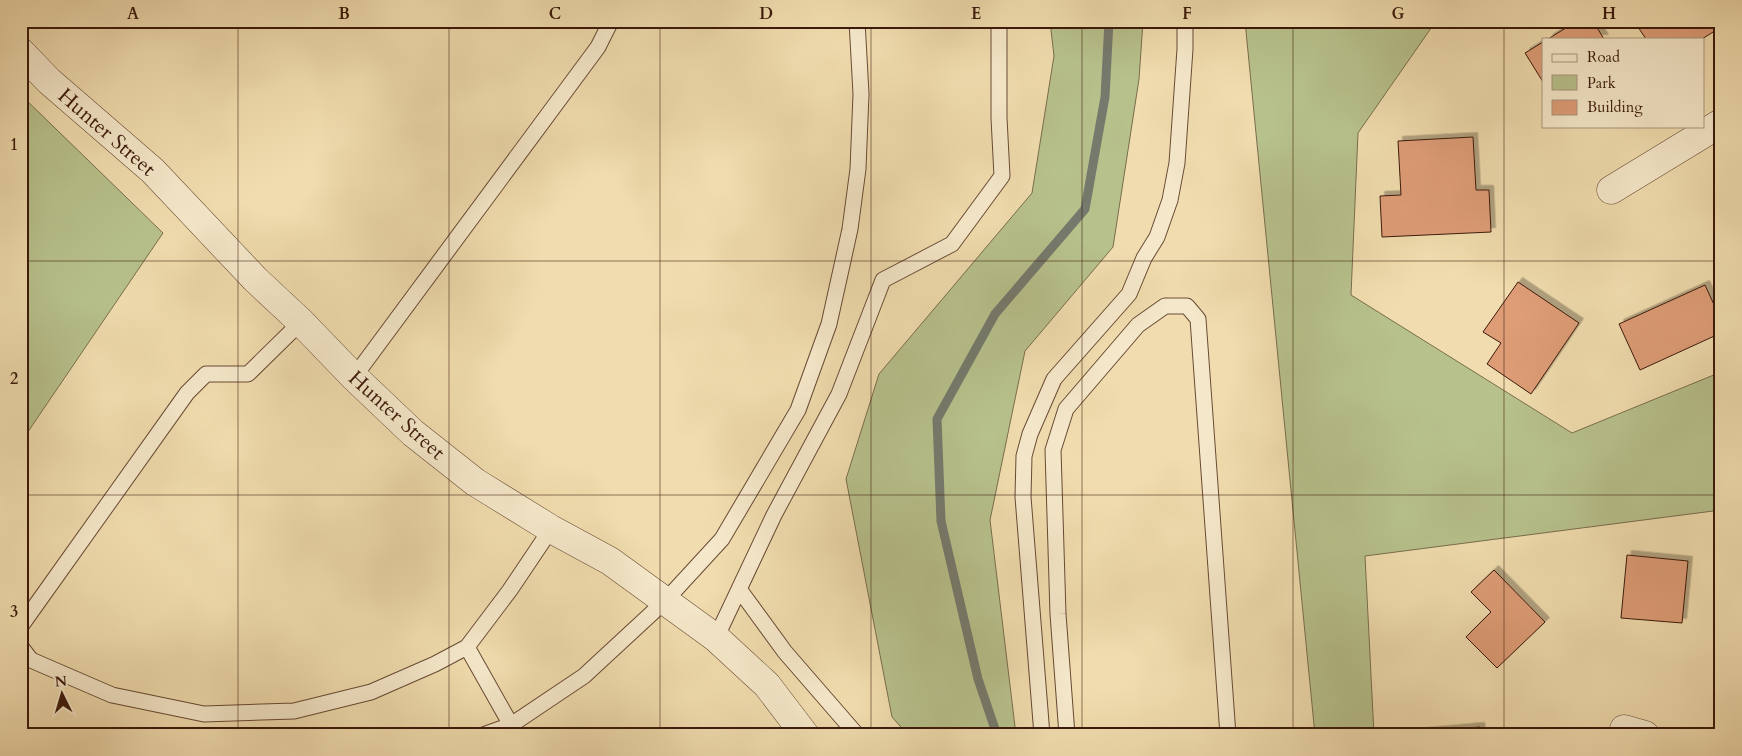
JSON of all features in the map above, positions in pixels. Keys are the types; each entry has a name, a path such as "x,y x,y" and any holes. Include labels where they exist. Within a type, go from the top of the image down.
{"street":[{"name":"Hunter Street","path":"21,52 49,81 153,171 255,279 413,433 474,482 551,529 610,561 716,638 767,685 805,735"},
{"path":"1612,190 1721,123"}],"lane":[{"path":"354,377 598,47 611,21"},
{"path":"483,735 512,730 584,676 665,601 722,539 798,410 829,324 850,229 858,169 861,94 857,21"},
{"path":"716,638 774,515 839,394 883,280 952,244 1002,176 998,118 999,21"},
{"path":"1042,735 1023,498 1024,456 1030,434 1054,379 1128,294 1144,258 1157,237 1170,200 1177,163 1185,49 1185,21"},
{"path":"1067,735 1058,614 1053,450 1066,409 1138,325 1165,306 1187,306 1198,319 1228,735"},
{"path":"21,626 186,393 206,374 248,374 301,322"},
{"path":"21,647 31,660 112,695 204,714 294,711 371,692 435,664 467,647 510,590 551,529"},
{"path":"739,589 785,652 857,735"},
{"path":"467,647 512,730"}],"green space":[{"path":"1050,21 1143,21 1139,79 1113,247 1025,351 990,520 1016,735 908,735 892,717 846,479 879,374 1032,193 1054,56"},
{"path":"1245,21 1436,21 1358,133 1351,295 1572,433 1721,372 1721,510 1365,556 1374,735 1315,735"},
{"path":"21,95 163,233 21,442"}],"building":[{"path":"1577,21 1593,21 1603,38 1550,38"},
{"path":"1634,21 1721,21 1721,27 1704,38 1645,38"},
{"path":"1542,43 1542,80 1525,53"},
{"path":"1473,137 1476,190 1489,190 1491,232 1382,237 1380,196 1401,195 1398,141"},
{"path":"1518,282 1579,323 1531,394 1487,364 1501,343 1483,332"},
{"path":"1705,285 1721,320 1721,333 1640,370 1619,324"},
{"path":"1627,555 1688,561 1682,623 1621,618"},
{"path":"1494,570 1545,622 1497,668 1466,637 1491,612 1471,592"},
{"path":"1480,727 1481,735 1425,735 1424,732"}],"waterway":[{"path":"997,735 978,679 941,521 937,419 995,314 1085,209 1105,97 1109,21"}]}
